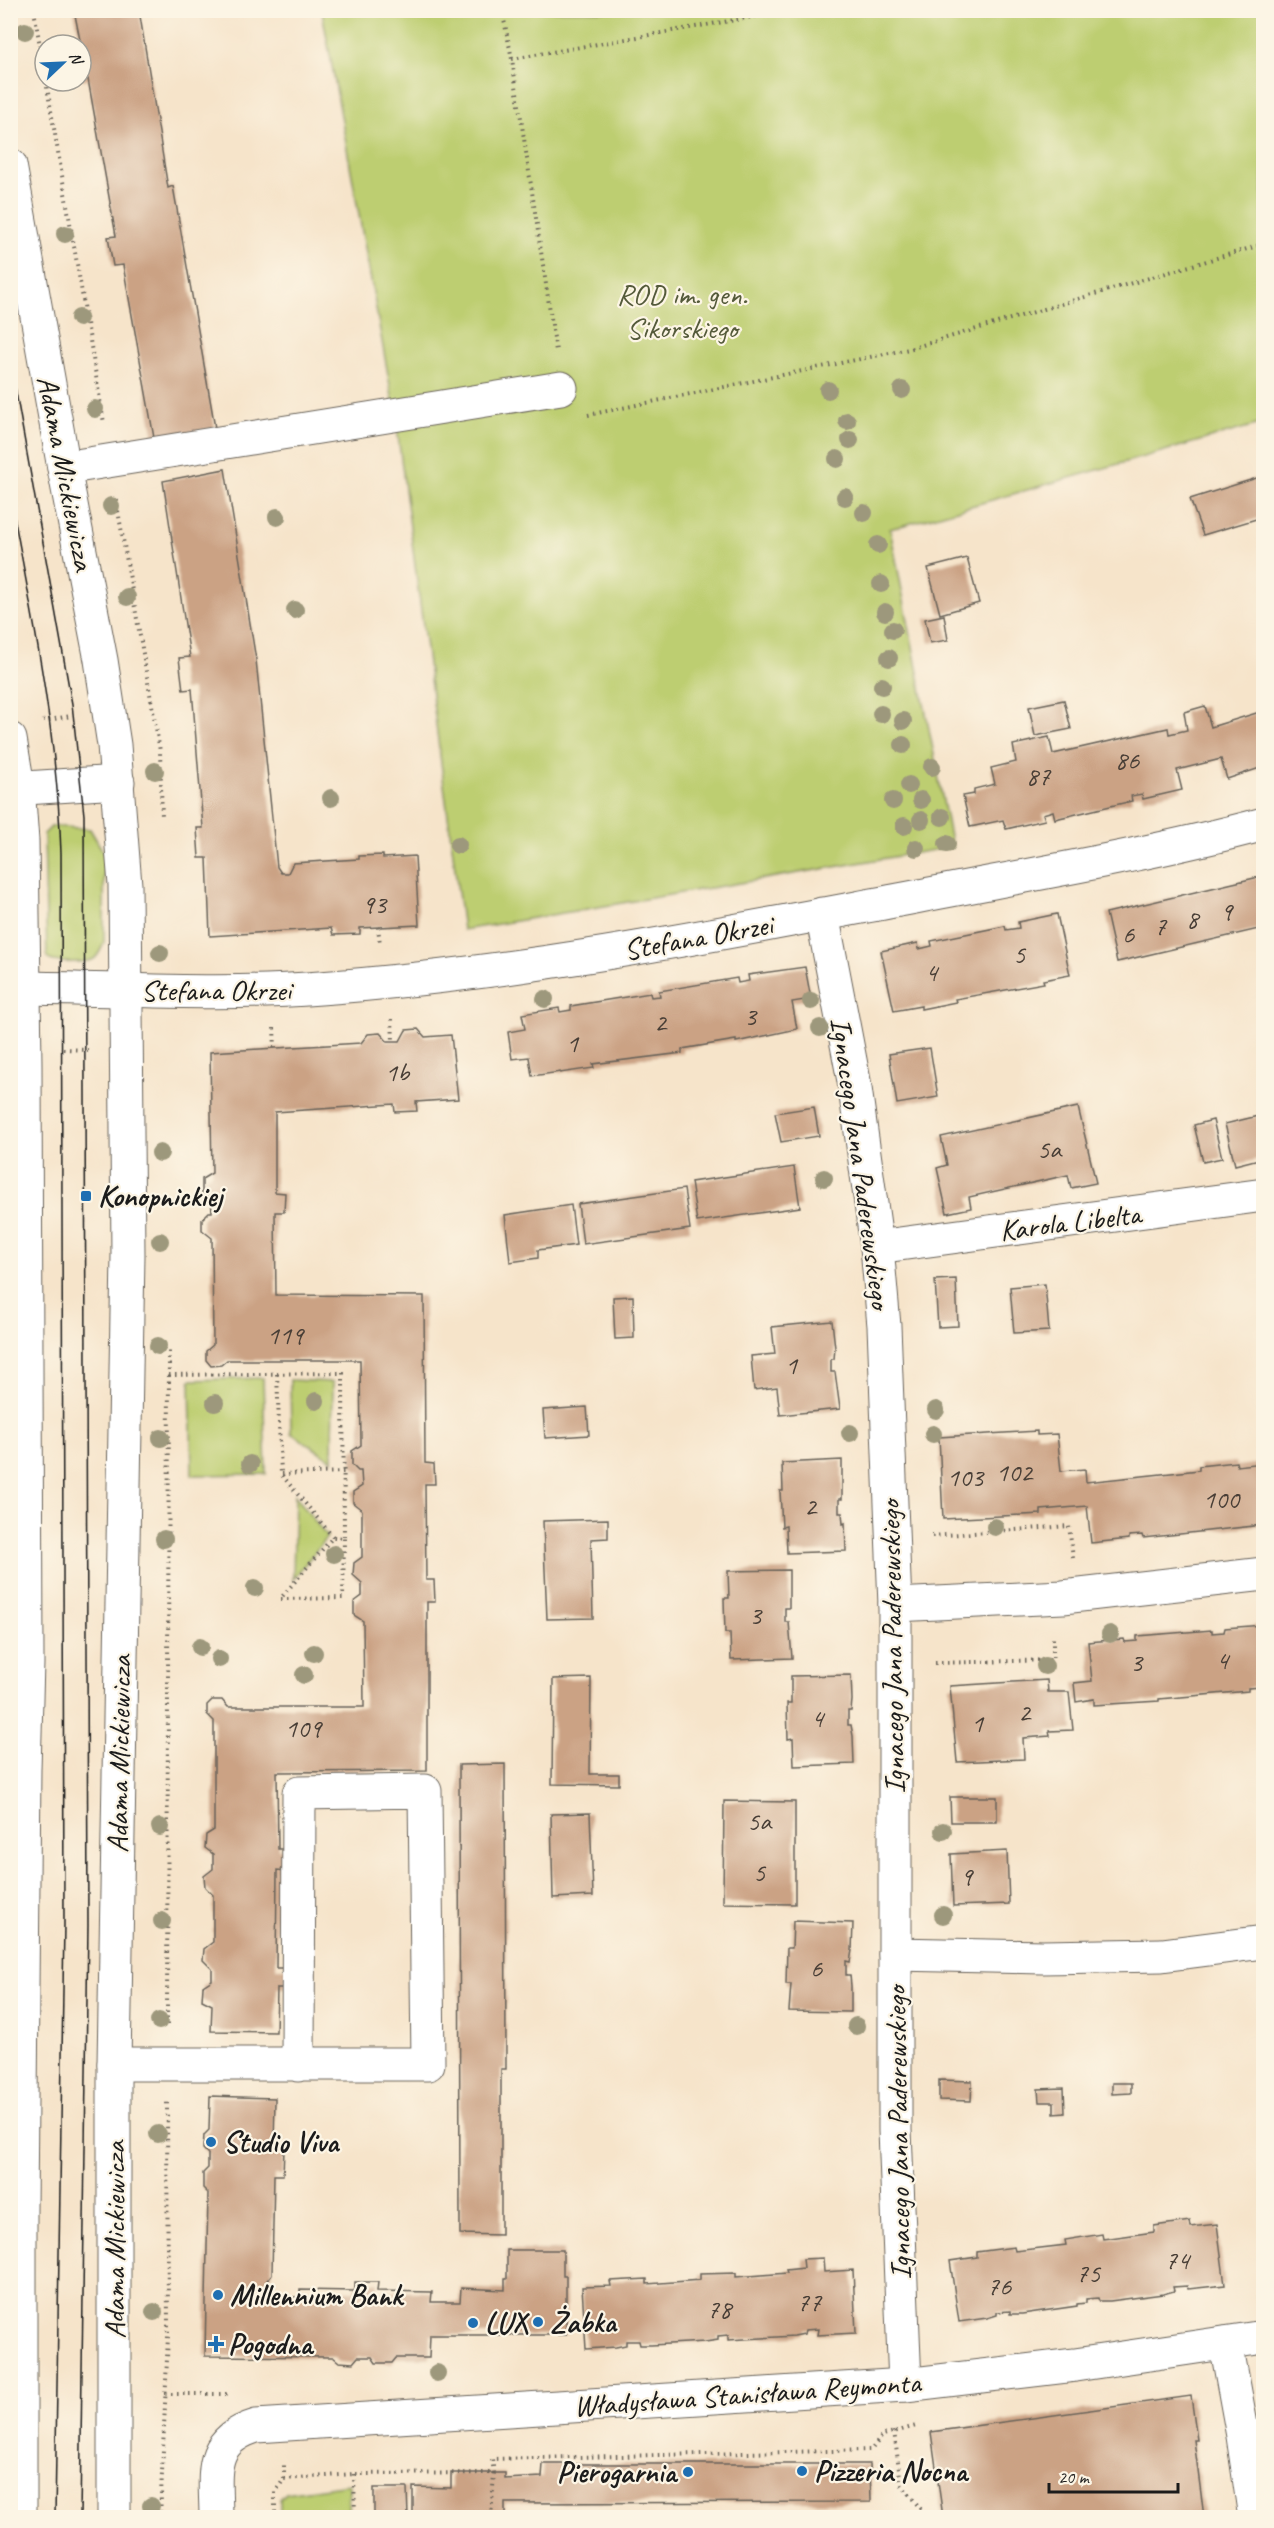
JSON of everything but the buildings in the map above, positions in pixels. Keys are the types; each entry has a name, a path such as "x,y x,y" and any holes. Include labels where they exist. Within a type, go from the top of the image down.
{"street":[{"name":"Adama Mickiewicza","path":"10,165 64,468 102,660 118,782 125,885 128,1255 114,2064 114,2517"},
{"path":"64,468 561,388"},
{"path":"20,2517 17,1778 27,1651 23,988 17,904 14,788 23,730"},
{"path":"14,788 118,782"},
{"name":"Stefana Okrzei","path":"125,990 240,993 472,974 625,951 822,914 1166,848 1263,824"},
{"name":"Ignacego Jana Paderewskiego","path":"822,914 854,1081 877,1247 884,1326 896,1605 895,2130 905,2385"},
{"path":"23,988 125,990"},
{"name":"Karola Libelta","path":"877,1247 1263,1195"},
{"path":"896,1605 1063,1597 1263,1574"},
{"path":"114,2064 298,2065 428,2064 426,1791 299,1793 298,2065"},
{"path":"895,1954 1043,1957 1162,1955 1263,1942"},
{"name":"Władysława Stanisława Reymonta","path":"216,2517 216,2457 230,2438 242,2430 256,2426 905,2385 1075,2365 1263,2337"},
{"path":"1226,2343 1255,2517"}],"path":[{"path":"34,10 38,33"},
{"path":"502,10 512,59 561,388 575,405 590,417 909,349 1263,244"},
{"path":"512,59 792,10"},
{"path":"23,730 74,716"},
{"path":"53,1049 92,1050"},
{"path":"169,1375 343,1373 344,1472 344,1538 343,1598 280,1599 333,1538 344,1538"},
{"path":"277,1374 281,1474 333,1538"},
{"path":"281,1474 344,1472"},
{"path":"921,1536 1069,1526 1073,1560"},
{"path":"929,1663 1053,1660 1053,1626"},
{"path":"160,2517 168,2336"},
{"path":"894,2431 901,2484 923,2512 923,2517"},
{"path":"275,2517 275,2492 284,2479 354,2474 494,2473 491,2517"},
{"path":"354,2474 355,2517"}],"green space":[{"name":"ROD im. gen. Sikorskiego","path":"322,11 1263,11 1263,423 890,529 952,847 463,930 395,413"},
{"path":"52,826 90,829 104,853 104,943 94,959 62,962 47,958 44,834"},
{"path":"263,1378 266,1474 192,1475 190,1380"},
{"path":"290,1380 333,1382 332,1460 291,1433"},
{"path":"295,1495 327,1537 293,1579"},
{"path":"349,2484 348,2517 280,2517 280,2499 286,2493"}],"tram line":[{"path":"10,359 72,704 84,815 88,1925 80,2518"},
{"path":"10,495 49,718 59,808 61,853 64,1924 55,2518"}],"place":[{"name":"Konopnickiej","path":"86,1196"},
{"name":"Studio Viva","path":"211,2142"},
{"name":"Millennium Bank","path":"218,2295"},
{"name":"Żabka","path":"538,2322"},
{"name":"LUX","path":"473,2323"},
{"name":"Pogodna","path":"216,2344"},
{"name":"Pizzeria Nocna","path":"802,2471"},
{"name":"Pierogarnia","path":"688,2472"}]}
